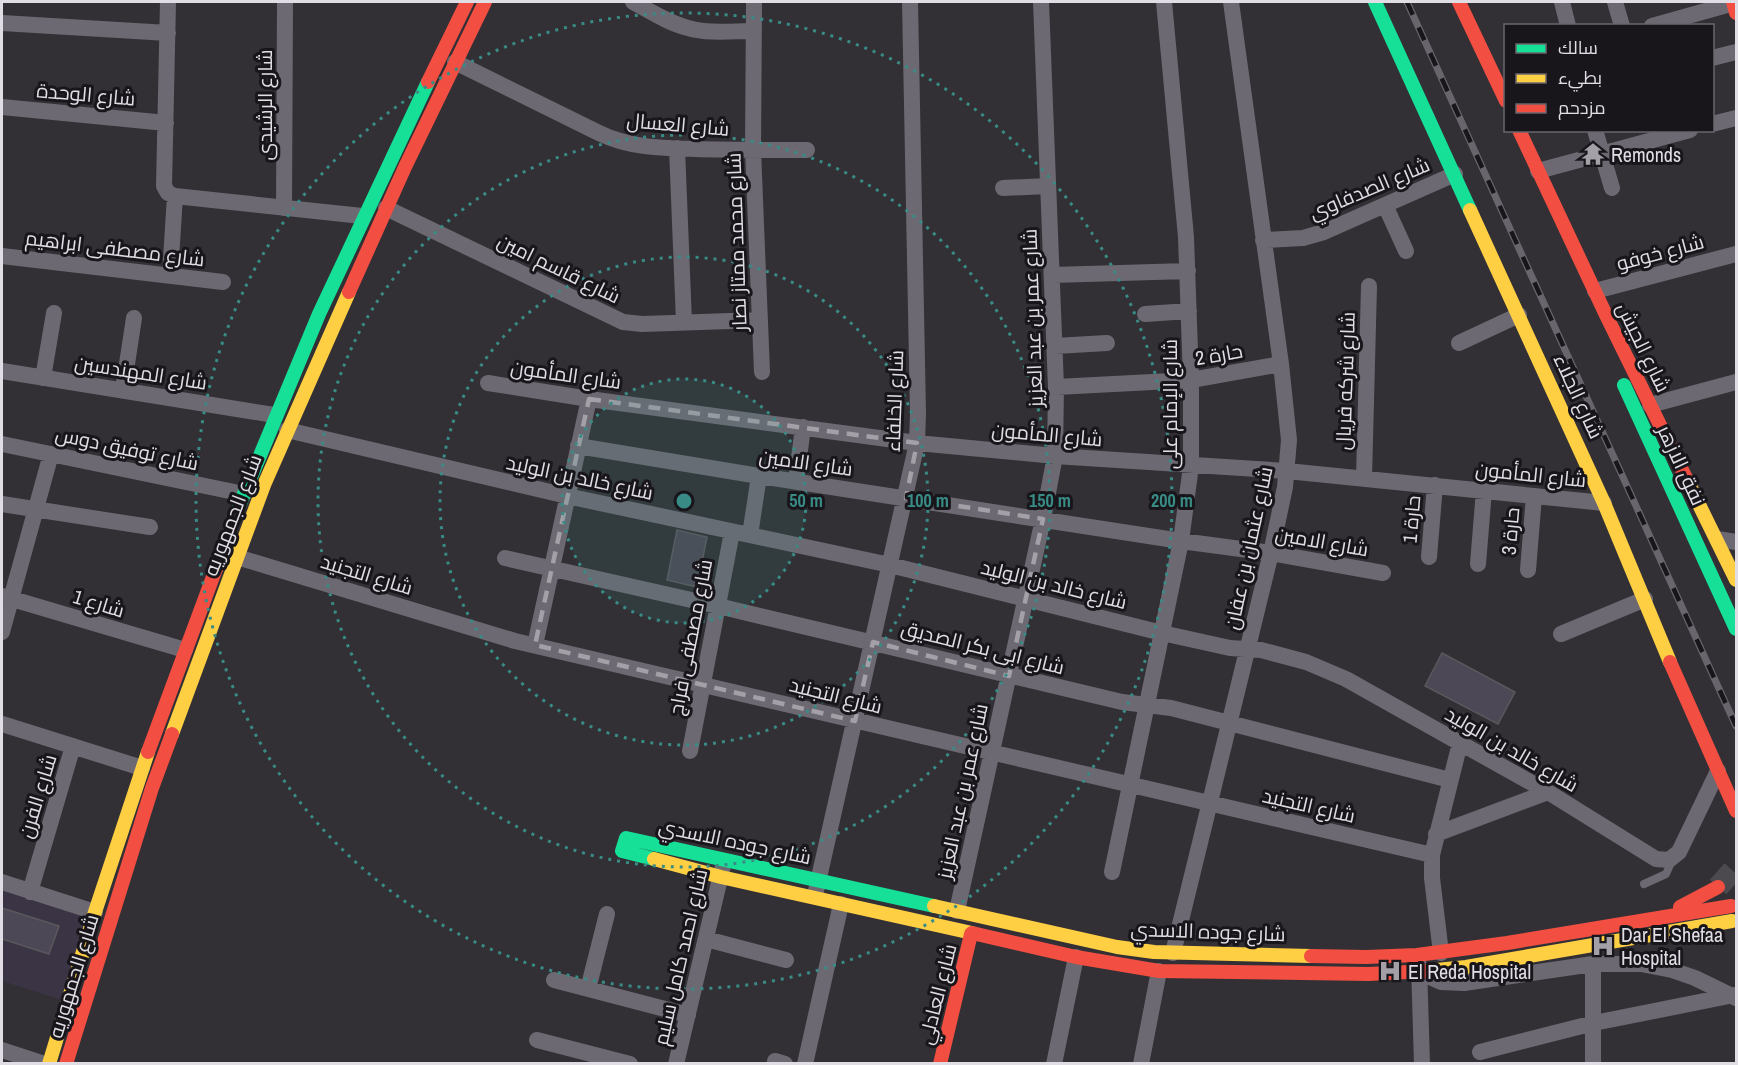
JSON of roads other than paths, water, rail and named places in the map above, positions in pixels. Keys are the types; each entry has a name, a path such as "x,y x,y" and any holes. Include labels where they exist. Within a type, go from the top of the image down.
{"street":[{"path":"168,2 164,186 168,193 175,196 362,216"},
{"name":"شارع الرشيدى","path":"284,208 285,2"},
{"path":"633,2 690,29 753,31"},
{"name":"شارع محمد ممتاز نصار","path":"754,2 753,150 762,372"},
{"name":"شارع الخلفاء","path":"815,898 906,498 916,443 918,413 910,2"},
{"name":"شارع عمر بن عبد العزيز","path":"957,911 1010,676 1055,456 1056,387 1041,2"},
{"name":"شارع الإمام على","path":"1112,872 1181,541 1191,466 1188,271 1164,2"},
{"name":"شارع عثمان بن عفان","path":"1173,953 1271,553 1287,471 1289,440 1281,364 1231,2"},
{"name":"شارع الجلاء","path":"1375,2 1604,503 1737,811"},
{"path":"1459,2 1504,97"},
{"path":"1562,2 1568,24"},
{"path":"1615,2 1621,24"},
{"name":"شارع الجمهوريه","path":"66,1064 152,788 237,557 287,430 386,208 455,62 476,3"},
{"name":"شارع الجمهوريه","path":"47,1064 142,768 274,415 362,216 476,3"},
{"path":"1660,24 1734,6"},
{"path":"2,23 168,33"},
{"path":"1714,58 1737,52"},
{"name":"شارع العسال","path":"455,62 611,139 640,146 807,150"},
{"name":"شارع الوحدة","path":"2,107 166,123"},
{"path":"1714,124 1737,118"},
{"name":"شارع الجيش","path":"1520,132 1606,315 1737,580"},
{"path":"1596,132 1611,188"},
{"path":"1538,171 1683,132"},
{"path":"677,148 684,322"},
{"name":"شارع الصدفاوي","path":"1263,240 1314,236 1455,174"},
{"path":"1003,188 1048,186"},
{"path":"170,275 175,196"},
{"path":"1384,205 1406,251"},
{"name":"شارع قاسم امين","path":"386,208 614,319 632,323 760,320"},
{"name":"شارع خوفو","path":"1595,291 1737,254"},
{"name":"شارع مصطفى ابراهيم","path":"2,256 223,282"},
{"path":"1052,275 1188,271"},
{"name":"شارع شركه فريال","path":"1364,478 1369,286"},
{"path":"1144,314 1189,311"},
{"path":"44,378 54,313"},
{"path":"1459,343 1519,315"},
{"name":"نفق الازهر","path":"1606,315 1607,337 1614,364 1737,629"},
{"path":"123,390 134,318"},
{"path":"1054,346 1107,343"},
{"name":"حارة 2","path":"1056,387 1191,380 1281,364"},
{"name":"شارع المهندسين","path":"2,371 274,415"},
{"path":"1650,405 1737,382"},
{"name":"شارع المأمون","path":"488,384 916,443 1055,456 1287,471 1604,503"},
{"path":"535,645 589,399"},
{"path":"796,481 803,427"},
{"name":"شارع خالد بن الوليد","path":"287,430 567,496 890,565 1161,633 1230,648 1278,654 1326,670 1548,792 1656,860 1669,860"},
{"name":"شارع توفيق دوس","path":"2,444 244,494"},
{"name":"شارع الامين","path":"578,446 759,476 1271,553 1383,573"},
{"path":"2,632 6,597 51,454"},
{"path":"750,535 759,476"},
{"name":"حارة 1","path":"1429,557 1436,485"},
{"path":"1479,564 1484,490"},
{"name":"حارة 3","path":"1528,570 1534,496"},
{"path":"2,504 150,527"},
{"name":"شارع مصطفى فراج","path":"690,751 732,531"},
{"path":"1717,539 1737,542"},
{"name":"شارع التجنيد","path":"237,557 535,645 855,722 1432,855"},
{"name":"شارع ابى بكر الصديق","path":"505,558 873,642 1122,702 1171,708 1450,780"},
{"name":"شارع 1","path":"6,597 185,650"},
{"path":"1561,634 1645,599"},
{"path":"2,724 142,768"},
{"path":"1441,953 1432,878 1432,855 1460,743"},
{"name":"شارع الفرن","path":"30,891 73,746"},
{"path":"1669,860 1679,852 1718,771"},
{"path":"1436,834 1548,792"},
{"name":"شارع جوده الاسدي","path":"1650,918 1418,955 1366,957 1173,953 1117,947 624,839 622,850 721,877 971,934 1076,957 1159,971 1369,974 1420,972 1466,967 1731,921"},
{"name":"شارع احمد كامل سليم","path":"676,1064 725,860"},
{"path":"2,882 94,912"},
{"path":"1650,918 1685,905 1718,887"},
{"path":"805,1064 841,904"},
{"path":"1650,918 1731,906"},
{"path":"588,989 607,914"},
{"name":"شارع العادلي","path":"940,1064 971,934"},
{"path":"706,939 786,960"},
{"path":"1418,955 1422,1064"},
{"path":"1054,1064 1076,957"},
{"name":"شارع جوده الاسدي","path":"1420,972 1441,982 1464,983 1593,964 1625,962 1664,968 1695,978 1735,996"},
{"path":"1593,964 1593,1064"},
{"path":"1142,1064 1159,971"},
{"path":"554,980 688,1016"},
{"name":"شارع جوده الاسدي","path":"1480,1052 1594,1023 1735,996"},
{"path":"537,1040 630,1064"},
{"path":"2,1050 47,1064"}],"lane":[{"path":"1644,884 1666,874 1670,865 1669,860"}],"tunnel":[{"path":"1718,887 1736,867"}],"railway":[{"path":"1407,2 1736,726"}],"place":[{"name":"Remonds","path":"1593,154"},
{"name":"Dar El Shefaa Hospital","path":"1603,946"},
{"name":"El Reda Hospital","path":"1390,971"}]}
